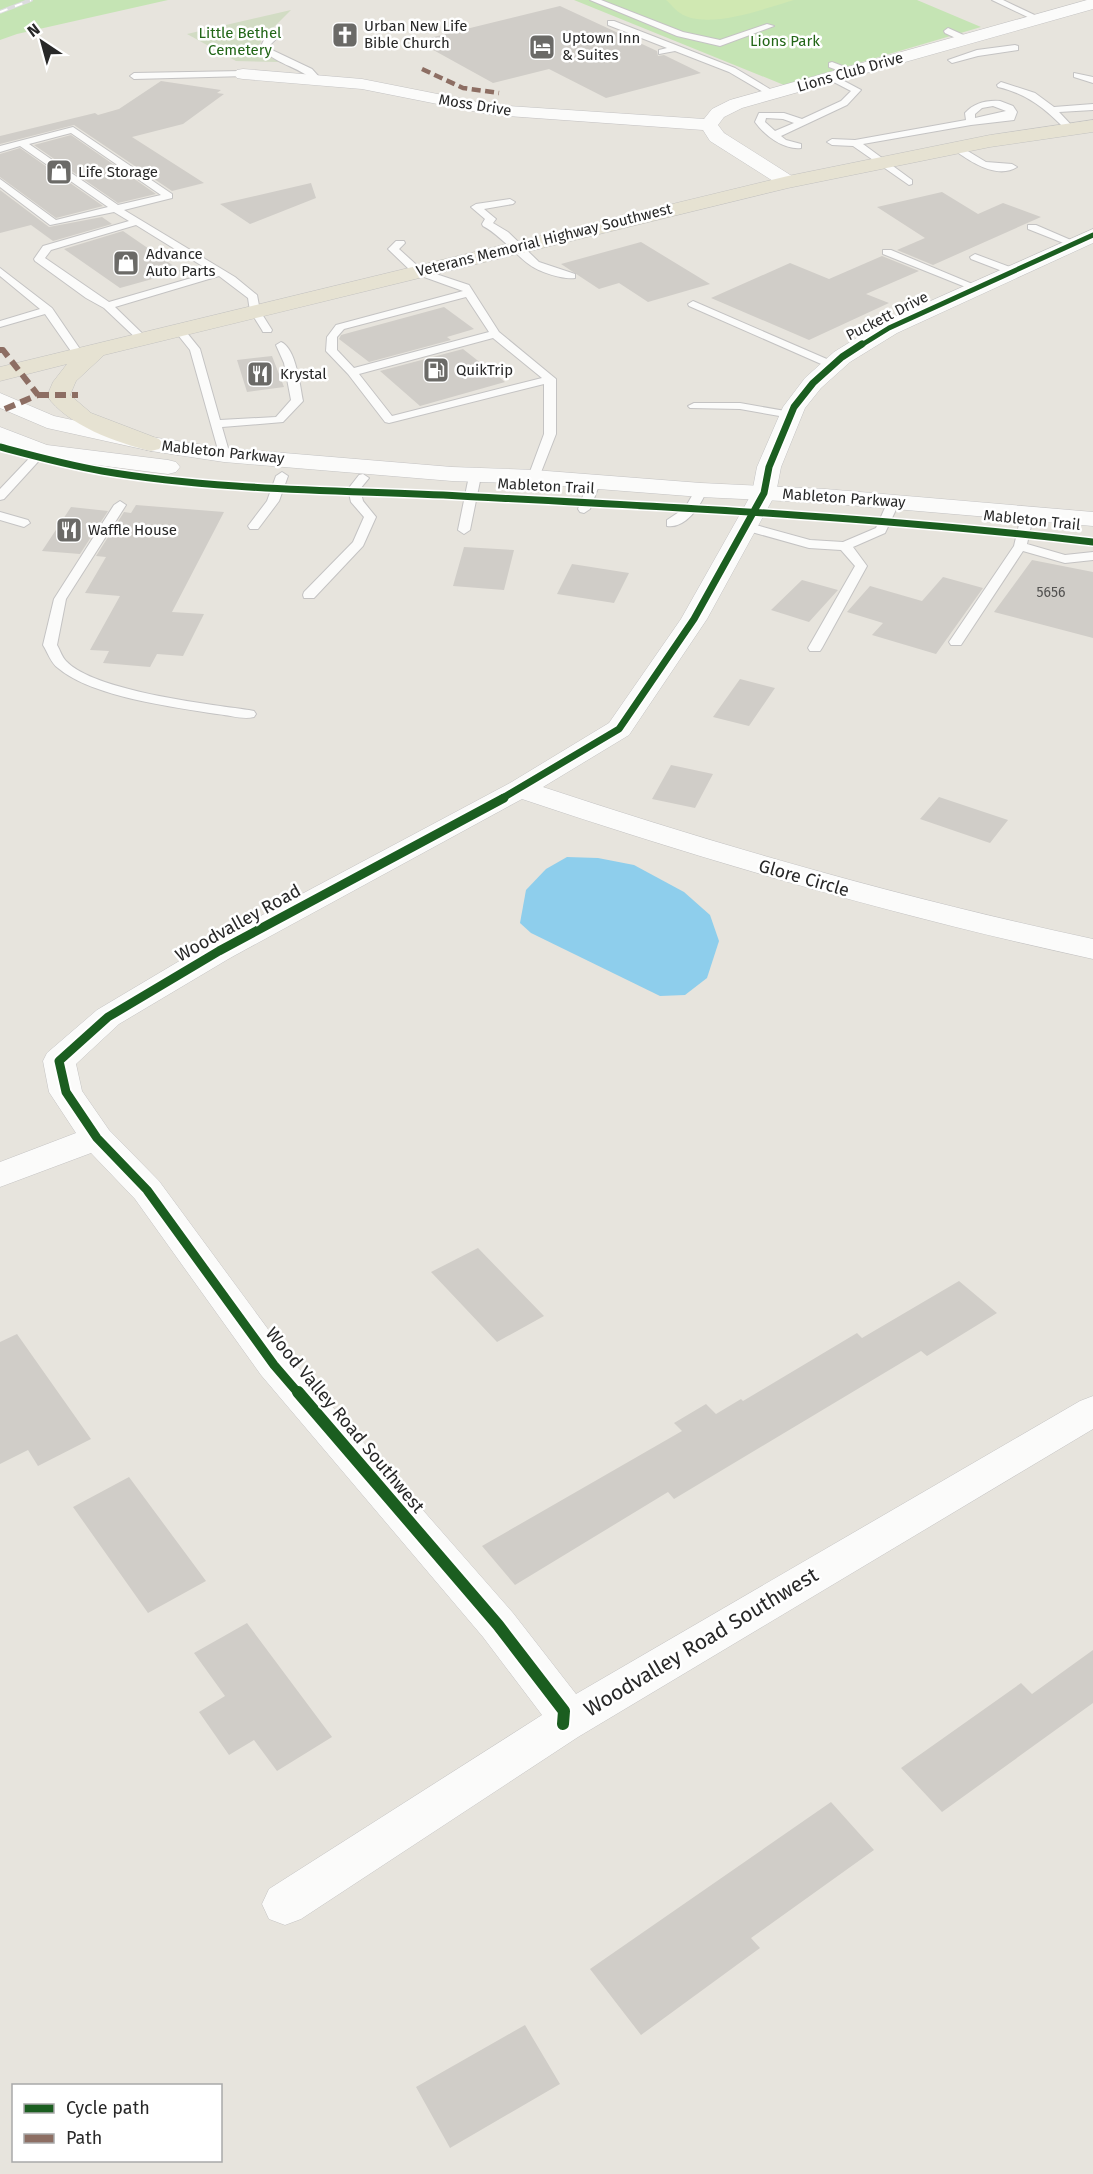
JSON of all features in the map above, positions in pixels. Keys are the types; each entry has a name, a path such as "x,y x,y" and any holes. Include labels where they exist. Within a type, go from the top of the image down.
{"main road":[{"name":"Veterans Memorial Highway Southwest","path":"0,374 417,271 880,161 1093,126"},
{"path":"87,353 61,385 58,396 83,418 151,444"}],"street":[{"name":"Lions Club Drive","path":"709,125 718,113 726,108 821,76 850,72 884,58 965,39 1093,4"},
{"name":"Moss Drive","path":"243,74 317,79 378,87 493,110 709,125"},
{"path":"709,125 717,137 788,182"},
{"name":"Puckett Drive","path":"520,789 619,729 694,619 764,492 769,467 794,407 813,383 842,357 890,328 1084,239"},
{"name":"Mableton Parkway","path":"0,400 46,421 151,444 224,455 475,476 534,477 594,483 894,501 1093,519"},
{"name":"Mableton Parkway","path":"0,434 42,451 149,465 332,480 452,474"},
{"name":"Glore Circle","path":"520,789 634,828 822,883 979,926 1093,949"},
{"name":"Woodvalley Road","path":"97,1138 66,1092 59,1061 108,1017 219,951 520,789"},
{"path":"0,1175 97,1138"},
{"name":"Wood Valley Road Southwest","path":"97,1138 147,1190 274,1365 498,1625 564,1711 563,1724"},
{"name":"Woodvalley Road Southwest","path":"285,1904 563,1724 1093,1411"}],"lane":[{"path":"594,0 680,34 720,43 770,26"},
{"path":"996,0 1039,19"},
{"path":"611,23 726,67 773,94"},
{"path":"948,31 965,39"},
{"path":"276,35 268,40 266,46 268,52 309,71 317,79"},
{"path":"662,52 675,48"},
{"path":"952,60 977,53 1016,48"},
{"path":"134,76 243,74"},
{"path":"1077,75 1093,80"},
{"path":"730,78 741,76"},
{"path":"775,135 844,103 856,90 821,76"},
{"path":"1023,89 1026,79"},
{"path":"1001,85 1023,89 1043,101 1070,129"},
{"path":"832,142 855,143 971,122 1012,112 1010,108 997,103 980,105 970,113 971,122"},
{"path":"1051,110 1093,107"},
{"path":"798,146 783,142 765,129 760,122 762,115 783,116 802,122"},
{"path":"0,148 73,130 169,196 54,223 0,182"},
{"path":"21,143 116,209 220,273 253,297 255,311 267,330"},
{"path":"855,143 909,182"},
{"path":"956,147 979,163 994,169 1012,167"},
{"path":"510,202 476,207 491,219 487,224 504,234 535,264 571,276"},
{"path":"137,222 47,248 39,259 90,296 108,306 143,339"},
{"path":"1032,226 1084,239"},
{"path":"400,243 393,249 417,271 465,287 495,334 550,379"},
{"path":"887,252 977,288"},
{"path":"975,257 1014,272"},
{"path":"0,270 48,310 87,353"},
{"path":"108,306 220,273"},
{"path":"469,293 340,327 332,337 331,351 352,372 389,420 550,379"},
{"path":"693,304 832,366"},
{"path":"0,324 48,310"},
{"path":"178,330 195,349 224,455"},
{"path":"352,372 495,334"},
{"path":"217,424 279,420 297,402 290,363 281,345"},
{"path":"534,477 550,434 550,379"},
{"path":"711,390 716,406"},
{"path":"694,406 740,406 790,415"},
{"path":"0,496 42,451"},
{"path":"254,526 273,501 282,476"},
{"path":"464,530 475,476"},
{"path":"309,595 359,543 370,517 357,502 354,489 363,478"},
{"path":"584,509 594,483"},
{"path":"671,523 686,515 695,506 701,490"},
{"path":"746,526 809,544 845,546 881,530 894,501"},
{"path":"120,505 60,599 50,645 61,664 93,683 199,707 249,714"},
{"path":"956,642 1020,546 1028,512"},
{"path":"0,516 24,523"},
{"path":"815,648 861,566 845,546"},
{"path":"1020,546 1049,556 1080,561 1093,556"}],"green space":[{"path":"0,0 168,0 17,34 0,40"},
{"name":"Lions Park","path":"574,0 917,0 981,27 784,85"},
{"path":"666,0 794,0 736,16 705,20 691,18 680,13"},
{"name":"Little Bethel Cemetery","path":"291,10 262,39 259,47 266,55 279,62 236,61 187,34"}],"water":[{"path":"567,857 598,858 634,865 684,892 710,915 719,941 707,978 685,995 660,996 531,933 520,923 526,890 546,869"}],"building":[{"path":"560,6 657,51 658,56 664,55 701,73 606,98 549,69 493,83 417,41"},
{"path":"161,81 221,90 217,93 224,94 183,124 132,137 204,183 172,191 74,125 0,144 0,136 119,109"},
{"path":"71,135 156,194 118,203 34,145"},
{"path":"20,148 103,206 56,218 0,177 0,154"},
{"path":"311,183 316,198 250,224 220,204"},
{"path":"0,190 49,227 102,217 112,224 53,241 31,225 0,233"},
{"path":"942,192 978,214 1003,203 1041,217 933,265 897,250 925,238 877,207"},
{"name":"Advance Auto Parts","path":"123,231 181,271 120,288 64,249"},
{"path":"641,242 710,284 648,302 619,283 599,289 561,264"},
{"path":"882,256 919,271 866,294 889,303 809,340 711,298 790,263 829,279"},
{"path":"444,307 474,329 447,337 451,340 369,362 339,339 341,335"},
{"path":"463,349 505,382 420,406 380,371"},
{"name":"Krystal","path":"272,356 284,387 247,392 237,360"},
{"path":"136,505 224,512 172,612 204,614 183,656 157,654 150,667 103,663 109,651 90,650 120,596 85,593 106,557 96,556 124,512 131,513"},
{"name":"Waffle House","path":"71,507 108,511 80,554 42,551"},
{"path":"464,547 514,550 504,590 453,586"},
{"path":"1032,560 1093,572 1093,638 994,612"},
{"path":"572,564 629,573 614,603 557,594"},
{"path":"943,577 983,588 936,654 872,635 883,623 847,612 870,586 922,601"},
{"path":"802,580 838,590 809,622 771,610"},
{"path":"740,679 775,688 749,726 713,717"},
{"path":"671,765 713,774 695,808 652,799"},
{"path":"939,797 1008,820 990,843 920,819"},
{"path":"478,1248 544,1316 497,1342 431,1272"},
{"path":"959,1281 997,1313 927,1356 921,1351 674,1499 668,1492 515,1585 482,1546 682,1431 674,1423 706,1404 716,1414 741,1399 743,1401 857,1333 862,1338"},
{"path":"17,1334 91,1439 38,1466 28,1450 0,1464 0,1342"},
{"path":"129,1477 206,1581 148,1613 73,1507"},
{"path":"247,1623 332,1737 277,1771 254,1740 229,1755 199,1712 225,1696 194,1653"},
{"path":"1093,1650 1093,1703 942,1812 901,1768 1021,1683 1032,1694"},
{"path":"831,1802 874,1850 751,1938 760,1948 641,2035 590,1969"},
{"path":"525,2025 560,2084 450,2148 416,2087"}],"railway":[{"path":"0,12 31,0"}],"marked path":[{"path":"422,69 463,88 499,93"},
{"path":"0,350 3,350 38,395 0,411"},
{"path":"38,395 78,395"}],"cycle path":[{"path":"563,1724 564,1711 498,1625 274,1365 147,1190 97,1138 66,1092 59,1061 108,1017 219,951 520,789 619,729 694,619 764,493 769,467 794,407 813,383 842,357 889,328 1093,235"},
{"name":"Mableton Trail","path":"0,447 50,461 102,471 206,484 840,517 1093,542"}],"place":[{"name":"Urban New Life Bible Church","path":"345,35"},
{"name":"Uptown Inn & Suites","path":"542,47"},
{"name":"Life Storage","path":"59,172"},
{"name":"Advance Auto Parts","path":"126,263"},
{"name":"QuikTrip","path":"436,370"},
{"name":"Krystal","path":"260,374"},
{"name":"Waffle House","path":"69,530"}]}
